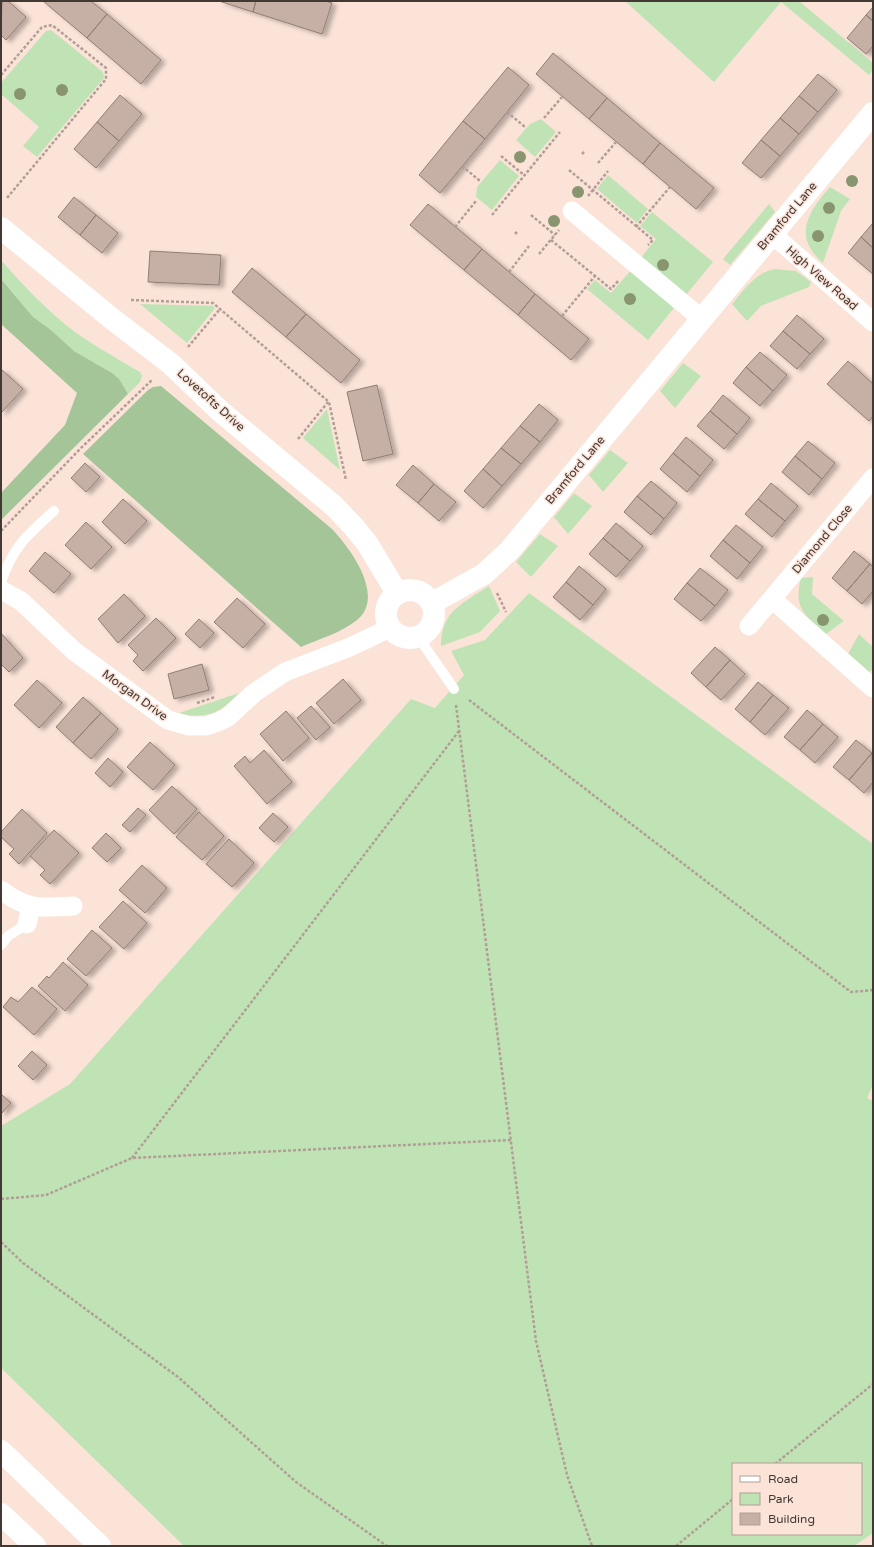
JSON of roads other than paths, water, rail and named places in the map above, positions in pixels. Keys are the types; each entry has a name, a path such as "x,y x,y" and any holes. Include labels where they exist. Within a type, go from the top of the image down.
{"main road":[{"name":"Bramford Lane","path":"432,603 484,574 509,551 873,113"},
{"name":"Lovetofts Drive","path":"1,228 170,364 220,411 311,486 353,526 378,561 397,594"},
{"path":"410,590 422,593 432,603 435,615 433,625 427,633 419,638 406,639 395,634 390,628 386,617 387,605 397,594 410,590"},
{"path":"1,1451 100,1546"},
{"path":"1,1514 35,1546"}],"street":[{"path":"578,206 702,319"},
{"name":"High View Road","path":"772,234 873,322"},
{"name":"Diamond Close","path":"749,626 873,478"},
{"name":"Morgan Drive","path":"1,590 21,601 74,651 168,720 189,726 206,726 218,722 228,717 254,694 285,672 350,647 390,628"},
{"path":"772,599 873,688"},
{"path":"1,890 15,900 29,915 48,908 73,906"}],"lane":[{"path":"1,582 14,552 23,539 54,511"},
{"path":"419,638 454,689"},
{"path":"1,945 29,915"}]}
